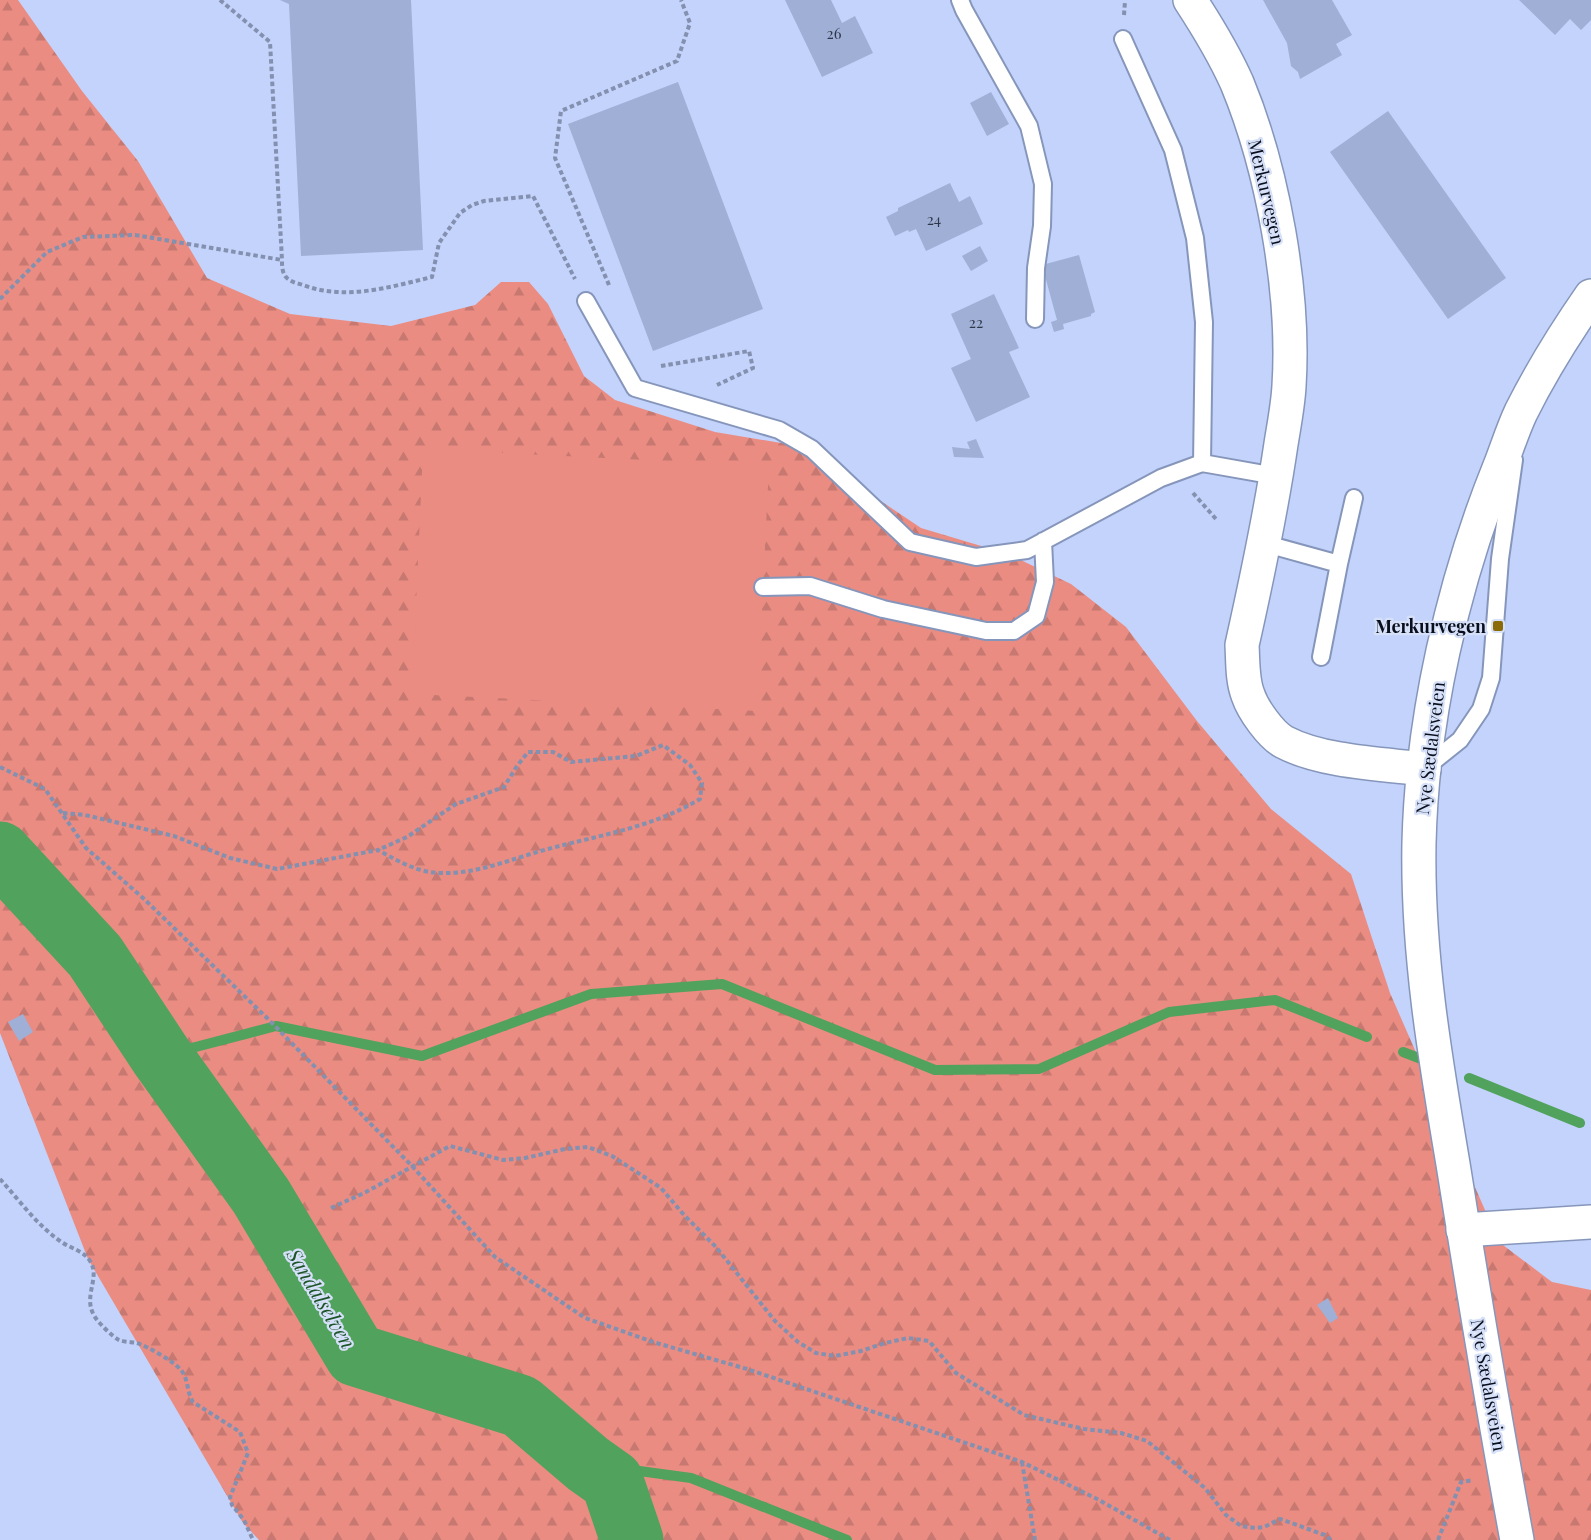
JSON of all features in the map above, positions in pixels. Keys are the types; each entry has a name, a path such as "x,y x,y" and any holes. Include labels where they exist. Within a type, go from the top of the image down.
{"main road":[{"name":"Merkurvegen","path":"1190,0 1237,83 1264,163 1281,244 1288,307 1289,386 1276,476 1242,645 1247,695 1261,718 1282,741 1304,750 1345,760 1424,769"},
{"name":"Nye Sædalsveien","path":"1517,1540 1463,1230 1428,1011 1420,916 1419,842 1424,769 1438,675 1458,589 1480,515 1521,413 1572,323 1591,296"},
{"path":"1463,1230 1591,1222"}],"lane":[{"path":"960,0 1029,126 1043,184 1042,226 1036,268 1035,319"},
{"path":"1123,39 1173,150 1196,238 1203,322 1202,463"},
{"path":"586,301 635,388 779,430 812,449 910,542 976,557 1027,550 1161,478 1202,463 1276,476"},
{"path":"1424,769 1460,740 1481,709 1491,678 1500,559 1521,413"},
{"path":"1321,657 1354,498"},
{"path":"763,587 810,586 884,609 986,631 1014,631 1036,616 1045,582 1043,541"},
{"path":"1263,543 1339,564"}],"path":[{"path":"220,0 270,42 282,260 283,272 288,280 309,288 353,292 380,290 432,277 439,243 460,213 484,201 533,196 586,301"},
{"path":"613,294 555,158 561,111 677,61 690,23 681,0"},
{"path":"0,299 47,252 83,237 135,235 282,260"},
{"path":"651,368 749,351 753,368 717,385 723,394"},
{"path":"63,812 174,836 230,858 277,869 378,850 407,837 456,804 504,787 528,752 553,752 572,762 636,756 663,745 690,765 702,783 700,799 680,811 623,831 546,849 488,868 441,873 408,866 378,850"},
{"path":"0,767 45,789 86,848 151,906 268,1019 412,1166 495,1257 585,1318 653,1342 747,1369 1022,1461 1100,1500 1170,1540"},
{"path":"331,1208 383,1183 450,1146 503,1160 588,1147 612,1156 661,1188 684,1215 717,1247 775,1321 798,1342 816,1353 835,1356 908,1338 929,1341 956,1373 1024,1415 1084,1428 1121,1433 1147,1441 1205,1488 1226,1515 1241,1526 1264,1527 1280,1519 1325,1535 1331,1540"},
{"path":"0,1179 44,1227 62,1242 83,1253 91,1262 96,1274 90,1290 90,1301 97,1320 119,1340 139,1344 178,1366 185,1375 188,1395 193,1402 240,1432 248,1453 231,1497 232,1505 244,1520 253,1540"},
{"path":"1022,1461 1035,1540"},
{"path":"1438,1540 1461,1482 1474,1480"}],"green space":[{"path":"0,0 18,0 82,91 138,161 207,278 290,314 391,326 475,305 501,282 529,282 548,304 584,376 615,400 715,432 799,446 921,528 1008,554 1071,584 1126,627 1197,721 1271,809 1351,874 1390,993 1499,1242 1552,1282 1591,1290 1591,1540 259,1540 243,1523 88,1259 0,1033"},
{"path":"423,449 769,466 757,711 412,694"}],"building":[{"path":"280,0 411,0 423,250 301,256 289,4"},
{"path":"785,0 831,0 842,23 855,16 873,53 822,77"},
{"path":"1263,0 1332,0 1352,35 1336,44 1342,55 1300,79 1298,72 1291,66 1287,43"},
{"path":"1519,0 1591,0 1591,20 1581,30 1570,19 1555,35"},
{"path":"678,82 763,309 653,351 568,124"},
{"path":"991,92 1009,124 987,136 970,103"},
{"path":"1388,111 1506,278 1448,319 1330,152"},
{"path":"950,183 959,202 970,196 983,224 926,251 916,229 895,236 886,217 898,211 898,208"},
{"path":"980,246 988,261 971,271 962,256"},
{"path":"1079,255 1095,312 1091,316 1063,324 1064,329 1054,332 1051,322 1057,320 1042,265"},
{"path":"994,294 1019,348 1009,352 1030,397 976,422 951,368 971,359 951,314"},
{"path":"976,439 984,458 954,457 952,447 970,449 967,442"},
{"path":"23,1014 33,1032 19,1041 8,1022"},
{"path":"1328,1298 1338,1318 1330,1323 1317,1305"}],"waterway":[{"name":"Sandalselven","path":"0,853 95,956 161,1056 261,1196 356,1355 520,1406 588,1464 612,1481 632,1540"},
{"path":"161,1056 276,1026 422,1056 591,994 722,984 935,1070 1039,1069 1169,1012 1275,1000 1367,1037"},
{"path":"1403,1052 1429,1062"},
{"path":"1469,1078 1580,1123"},
{"path":"588,1464 691,1478 847,1540"}],"place":[{"name":"Merkurvegen","path":"1498,626"}]}
